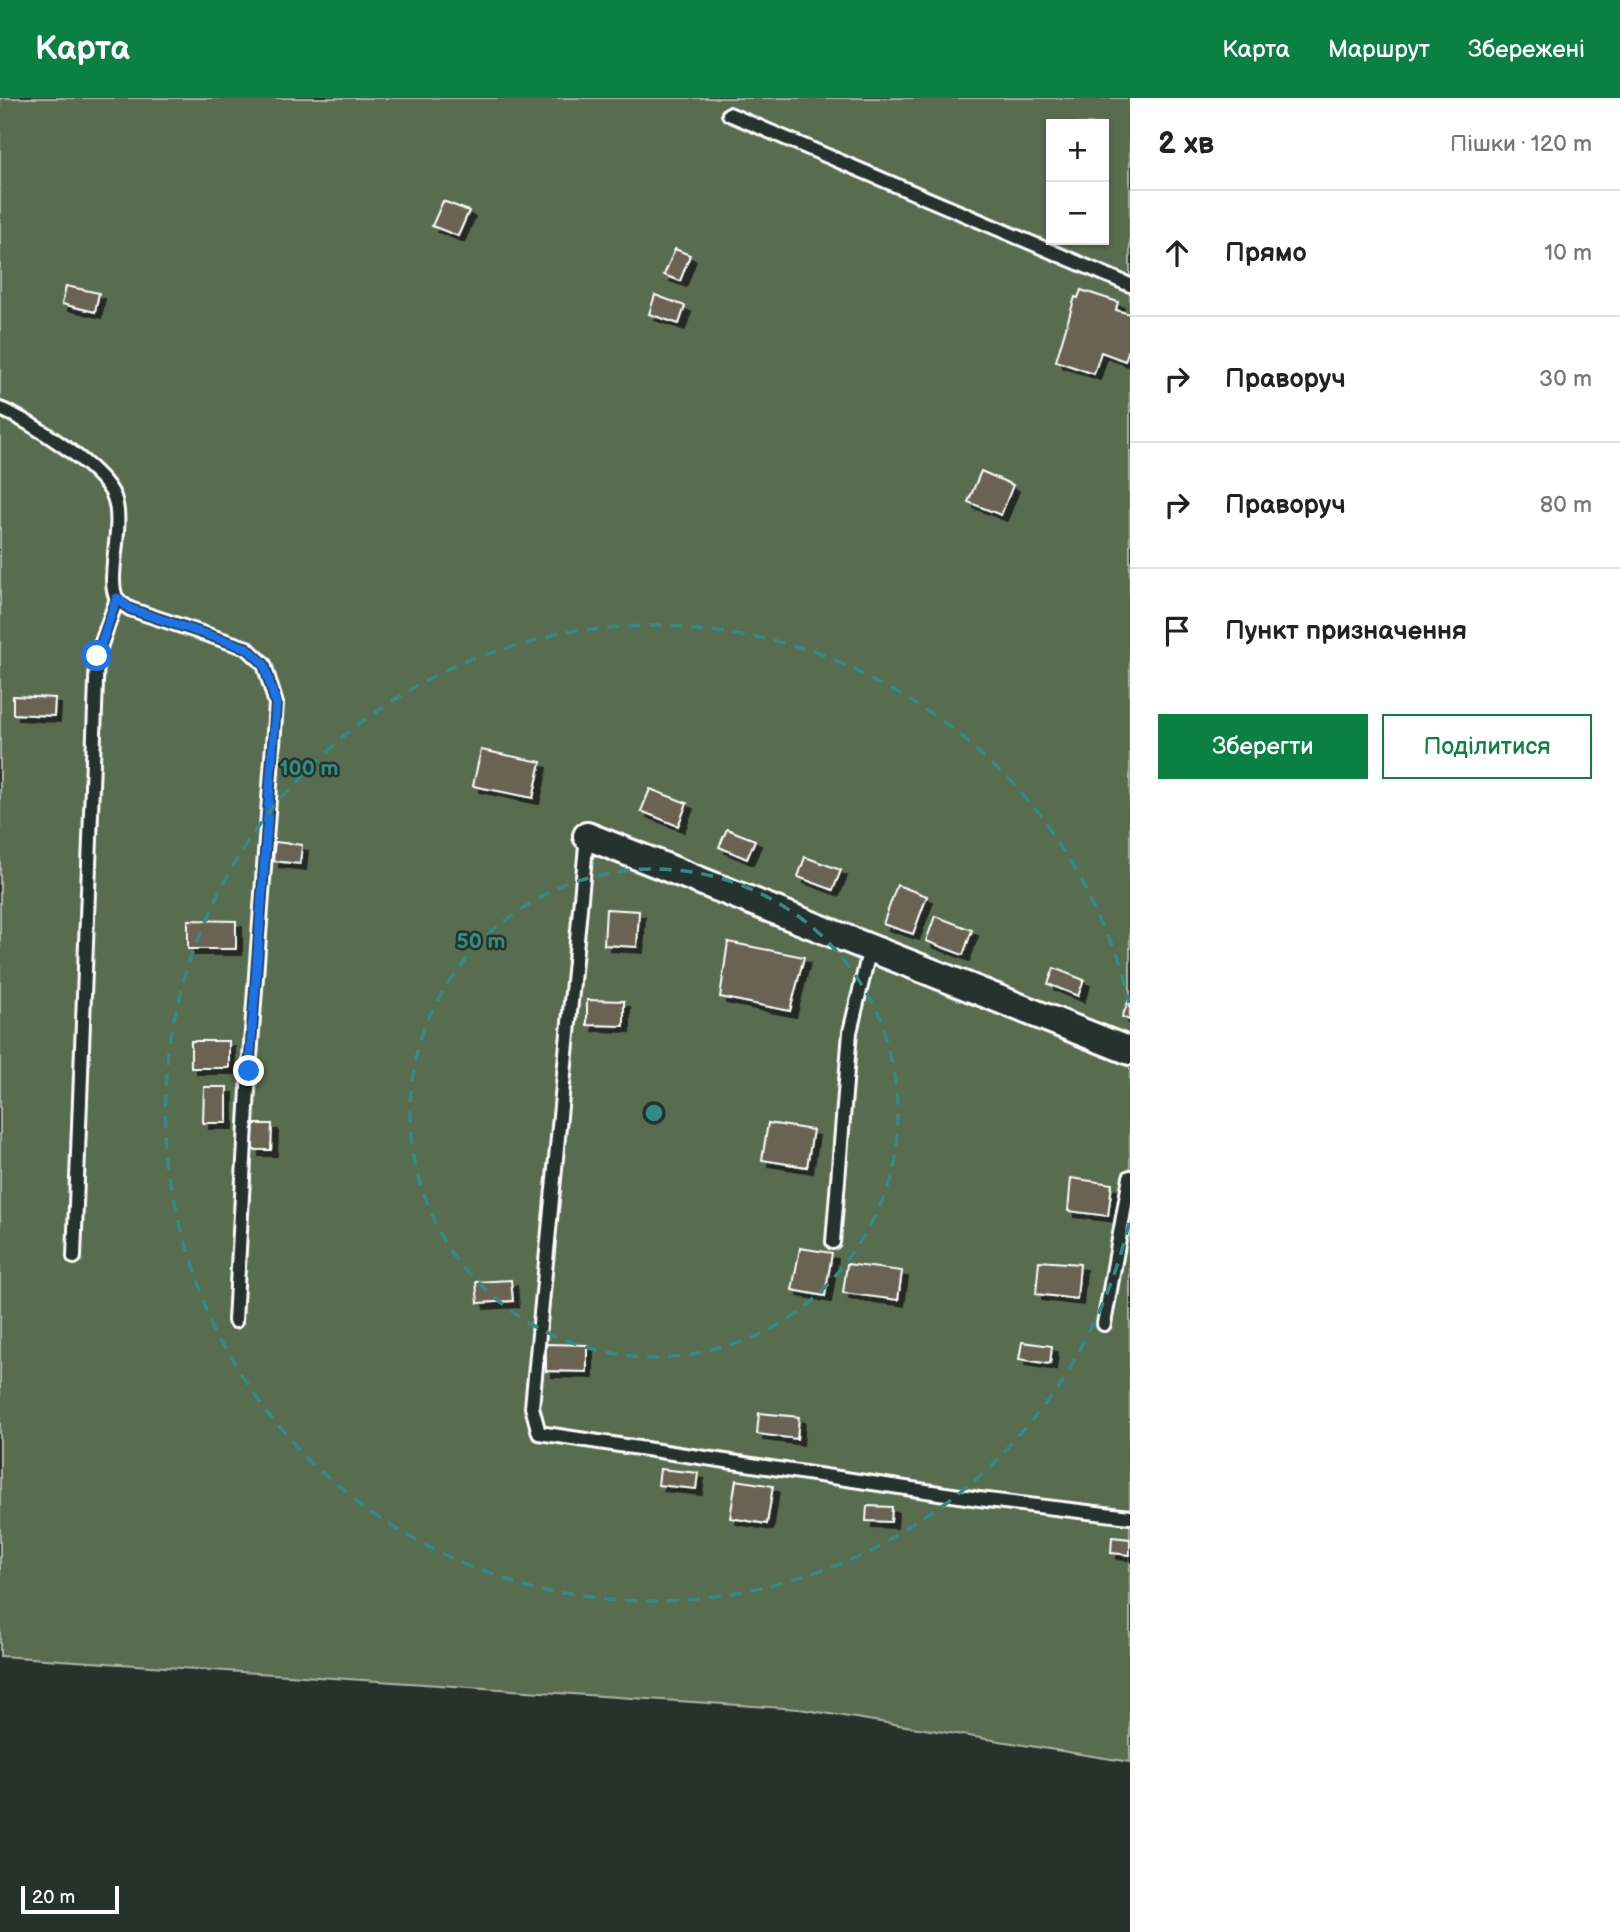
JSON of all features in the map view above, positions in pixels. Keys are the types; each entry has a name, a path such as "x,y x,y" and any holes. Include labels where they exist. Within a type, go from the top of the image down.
{"street":[{"path":"587,836 1130,1051"}],"lane":[{"path":"729,114 1130,285"},
{"path":"0,409 16,415 77,455 113,496 120,530 113,583 117,598 97,656 74,1257"},
{"path":"117,598 130,609 247,648 264,664 276,704 249,1071 235,1321"},
{"path":"587,836 532,1407 539,1433 965,1497 1130,1517"},
{"path":"834,1242 850,1032 870,948"},
{"path":"1104,1324 1130,1177"}],"green space":[{"path":"0,98 1130,98 1130,1762 799,1709 0,1656"}],"building":[{"path":"443,201 469,211 458,236 432,226"},
{"path":"675,249 690,255 680,281 664,275"},
{"path":"66,286 99,293 95,312 62,304"},
{"path":"1081,290 1118,302 1116,310 1130,314 1130,346 1125,361 1101,352 1094,374 1056,361 1075,297 1078,298"},
{"path":"655,295 685,306 679,324 649,314"},
{"path":"981,471 1013,485 1001,515 968,502"},
{"path":"13,696 55,698 54,716 13,714"},
{"path":"481,750 541,762 533,798 473,786"},
{"path":"650,789 687,803 678,826 641,811"},
{"path":"727,829 755,840 747,859 719,847"},
{"path":"275,842 302,845 300,864 273,861"},
{"path":"805,857 841,870 833,890 798,877"},
{"path":"897,885 927,896 913,934 883,924"},
{"path":"606,909 639,911 637,947 604,945"},
{"path":"935,916 972,930 963,955 926,941"},
{"path":"188,920 236,921 236,949 188,949"},
{"path":"728,942 804,957 790,1011 720,997"},
{"path":"1054,968 1084,980 1078,996 1048,984"},
{"path":"587,1000 624,1001 624,1026 587,1025"},
{"path":"1130,1001 1130,1020 1122,1017"},
{"path":"191,1041 229,1041 229,1068 191,1068"},
{"path":"204,1087 227,1087 227,1123 203,1123"},
{"path":"768,1123 813,1130 807,1167 762,1160"},
{"path":"253,1124 272,1124 271,1150 253,1150"},
{"path":"1071,1178 1112,1184 1108,1216 1068,1211"},
{"path":"800,1248 832,1253 825,1296 792,1290"},
{"path":"1039,1261 1080,1264 1077,1299 1036,1294"},
{"path":"847,1264 902,1271 898,1300 843,1293"},
{"path":"511,1280 513,1301 478,1303 476,1282"},
{"path":"1022,1342 1052,1346 1050,1364 1019,1359"},
{"path":"546,1344 587,1345 587,1372 546,1371"},
{"path":"759,1413 799,1417 797,1439 757,1434"},
{"path":"660,1469 698,1473 696,1489 658,1485"},
{"path":"736,1480 773,1486 767,1524 730,1518"},
{"path":"867,1506 892,1507 891,1522 866,1521"},
{"path":"1112,1537 1130,1539 1130,1555 1111,1553"}],"route":[{"path":"97,656 117,598 130,609 176,627 247,648 264,664 276,704 249,1071"}]}
